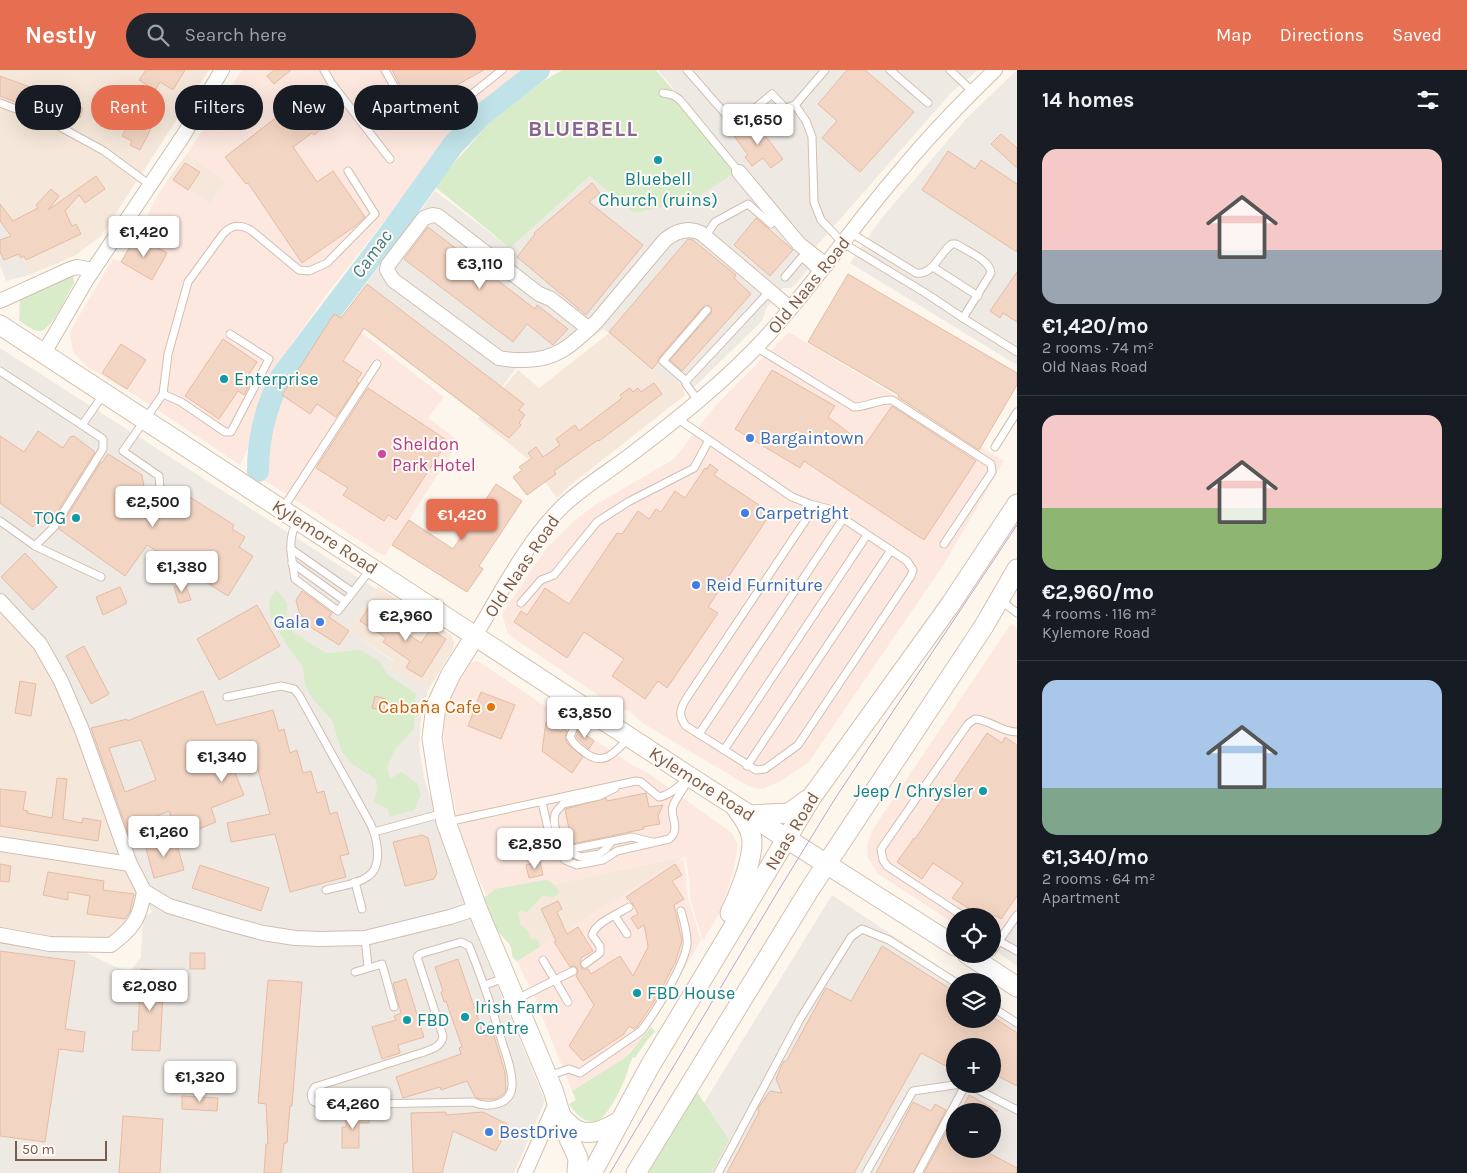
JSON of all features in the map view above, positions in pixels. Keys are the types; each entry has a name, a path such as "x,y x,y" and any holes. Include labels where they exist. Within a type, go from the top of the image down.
{"main road":[{"name":"Kylemore Road","path":"0,325 734,805 946,940"},
{"name":"Naas Road","path":"592,1173 650,1066 811,798 950,605 1017,504"},
{"path":"636,1173 827,864 984,626 1017,569"},
{"name":"Old Naas Road","path":"475,636 451,674 436,706 432,738 445,817 477,908 548,1076 566,1132 578,1158 577,1173"},
{"path":"750,815 789,814 811,798"},
{"path":"691,998 702,967 739,895 750,857 752,839 745,820 734,805"},
{"path":"995,963 1017,987"},
{"path":"559,1110 578,1130 589,1132 600,1132 620,1121"}],"street":[{"path":"44,353 93,270 183,136 222,70"},
{"name":"Old Naas Road","path":"475,636 523,557 550,520 581,491 678,419 728,376 756,347 823,269 902,169 995,70"},
{"path":"740,172 799,244 823,269"},
{"path":"589,329 551,299 539,294 436,215 424,218 388,265 389,274 394,280 499,358 510,360 547,358 564,350 589,329 650,256 671,235 678,232 692,230 705,237 790,308"},
{"path":"3,296 70,269 77,267 93,270"},
{"path":"0,601 40,644 61,682 82,730 130,864 144,890 169,906 263,933 320,940 365,938 433,922 477,908"},
{"path":"0,844 130,864"},
{"path":"0,935 50,944 111,945 130,931 142,908 144,890"},
{"path":"524,1173 559,1110"}],"lane":[{"path":"324,70 332,84 390,159"},
{"path":"385,70 413,120 423,125 434,124 502,70"},
{"path":"688,70 734,125 772,94 786,108 795,105 825,70"},
{"path":"890,70 928,103"},
{"path":"951,70 973,92"},
{"path":"663,93 680,100 740,172"},
{"path":"0,103 53,123 104,151 150,185"},
{"path":"795,105 806,121 812,137 814,202 817,213 828,229 916,273 924,273 933,266 952,244 956,244 986,263 990,268 991,273 978,296 962,318"},
{"path":"161,500 159,476 123,451 163,394 168,354 188,282 223,234 233,226 245,226 299,270 309,271 327,263 375,214 348,171"},
{"path":"705,237 716,222 748,204 770,224"},
{"path":"847,238 962,318 1017,352"},
{"path":"785,277 802,257 823,269"},
{"path":"933,266 978,296"},
{"path":"686,381 770,291"},
{"path":"699,402 686,384 686,381 663,361 707,310"},
{"path":"163,394 181,402 224,432 230,432 269,359 230,334"},
{"path":"756,347 854,407 892,400 991,464 992,472 944,544"},
{"path":"282,510 376,364"},
{"path":"0,371 103,439 103,449 54,527 35,546"},
{"path":"82,425 105,393"},
{"path":"995,447 1017,412"},
{"path":"678,419 792,497 829,509 891,550 911,565 913,570 911,576 798,745 765,769 756,770 686,726 680,714 681,707 807,518 810,504"},
{"path":"522,602 541,580 554,576 597,522 628,502 694,468 709,440"},
{"path":"699,734 843,518"},
{"path":"298,520 292,530 290,549 295,579 338,611 372,567"},
{"path":"0,521 35,546 101,577"},
{"path":"724,750 867,535"},
{"path":"290,549 351,592"},
{"path":"747,766 891,550"},
{"path":"292,563 345,601"},
{"path":"1000,600 1017,613"},
{"path":"227,697 281,686 294,690 299,695 374,832 378,843 378,855 369,876 326,890"},
{"path":"585,708 577,720 570,737 574,745 595,759 607,758 630,737"},
{"path":"951,908 887,866 883,860 881,849 968,724 976,719 984,720 1017,737"},
{"path":"1009,732 1017,732"},
{"path":"659,797 672,792 690,776"},
{"path":"672,808 690,776"},
{"path":"374,832 445,817 542,802 638,781 672,808 675,823 674,834 669,839 617,851 603,860 577,865 570,863 561,856 552,841 542,802"},
{"path":"622,784 599,796 563,804 555,819 559,839 566,848 578,848 632,837 655,843"},
{"path":"355,882 362,909"},
{"path":"585,964 600,953 600,946 592,932 629,907"},
{"path":"548,1076 569,1069 580,1073 641,1031 675,976 684,956 687,937 681,911"},
{"path":"1001,938 1017,914"},
{"path":"615,916 628,934"},
{"path":"718,1173 800,1019 851,937 862,930 889,940 946,976"},
{"path":"365,938 368,967"},
{"path":"461,942 469,946 485,985 508,1061 512,1085 511,1093 505,1100 497,1105 490,1106 473,1102 320,1105 313,1101 312,1091 315,1087 421,1054 437,1046 443,1040 417,957 420,954 461,942"},
{"path":"1001,942 1017,951"},
{"path":"543,960 568,1002"},
{"path":"355,972 382,964 394,1007"},
{"path":"516,999 573,971"},
{"path":"485,985 507,978"},
{"path":"1001,1013 1017,1023"},
{"path":"866,1173 913,1091 946,1086"},
{"path":"918,1173 961,1093"},
{"path":"984,1093 1017,1110"}],"shaded area":[{"path":"0,70 209,70 199,85 175,85 175,122 101,236 76,255 30,275 12,233 0,218"},
{"path":"242,70 526,70 502,87 478,109 478,85 354,85 354,130 457,130 329,291 274,369 265,387 254,435 240,465 135,395 87,367 73,352 70,334 113,259 121,262 169,178 210,204 226,181 187,154 203,130 263,130 263,85 232,85"},
{"path":"658,70 978,70 950,94 813,250 815,261 792,288 783,288 767,307 762,321 690,391 654,371 604,329 548,365 518,366 479,416 344,314 435,191 510,248 590,176 739,169"},
{"path":"1017,70 1017,365 850,263 881,219 966,119"},
{"path":"187,154 227,181 210,204 169,178"},
{"path":"0,218 12,233 30,275 6,281 0,264"},
{"path":"334,311 444,397 428,418 459,441 384,556 262,479 267,447 280,392"},
{"path":"789,332 1004,461 944,564 808,763 779,782 763,789 750,787 644,724 629,711 617,708 508,634 502,614 545,550 574,521 595,505 674,459 717,404"},
{"path":"609,333 654,371 682,386 685,395 568,487 557,498 528,459 478,419 518,370 539,388"},
{"path":"0,348 376,589 349,630 394,662 390,668 428,690 421,716 419,746 424,778 471,921 545,1101 514,1173 0,1173 0,940 82,951 129,973 141,957 143,918 152,912 61,681 0,601"},
{"path":"378,587 451,635 454,642 453,649 428,690 390,668 394,661 349,630"},
{"path":"0,601 40,644 129,864 142,908 111,945 0,935"},
{"path":"1011,624 1017,628 1017,917 1001,938 1001,908 946,908 946,918 878,874 868,858 867,845 873,829"},
{"path":"478,661 634,766 648,773 732,833 738,845 733,873 720,912 703,941 690,899 690,883 685,856 488,899 468,854 459,827 445,755 443,725 447,702 468,664"},
{"path":"686,856 517,961 488,899 569,881"},
{"path":"684,859 688,898 701,940 644,1037 623,1059 572,1091 534,996 517,961 675,862"},
{"path":"832,895 949,973 946,973 946,1028 1001,1028 1001,1008 1017,1019 1017,1173 672,1173 707,1098"},
{"path":"1017,917 1017,966 1001,954 1001,941"}],"green space":[{"path":"562,70 656,70 740,169 693,200 634,213 590,176 510,248 434,186 494,118 542,82"},
{"path":"73,275 74,283 54,318 45,329 35,330 19,320 20,299"},
{"path":"277,590 287,603 286,620 293,632 326,653 360,650 379,661 387,674 416,694 414,729 395,749 387,767 390,779 401,772 417,783 421,795 414,810 389,817 388,809 374,802 377,788 376,779 352,764 342,752 332,720 312,698 305,684 303,667 290,650 271,618 269,605 272,595"},
{"path":"545,880 551,882 560,892 554,897 542,896 527,913 521,910 518,912 520,924 528,931 530,938 538,940 540,947 517,961 513,957 511,947 494,925 484,898 495,889"},
{"path":"651,1027 655,1031 635,1058 633,1057 621,1088 608,1111 599,1121 594,1122 581,1118 569,1104 576,1100 572,1091 623,1059"},
{"path":"693,1086 729,1140 711,1173 645,1173"}],"building":[{"path":"146,70 185,70 173,90 160,82 158,85 147,85 139,80"},
{"path":"274,70 291,70 274,84 267,76"},
{"path":"392,70 484,70 457,85 400,85"},
{"path":"847,70 865,70 914,112 860,172 822,138 837,121 818,104"},
{"path":"0,76 24,85 15,85 15,102 0,96"},
{"path":"273,120 273,130 320,130 314,135 312,133 293,147 317,182 333,171 365,217 354,227 302,263 248,183 246,184 225,157 260,130 263,130 263,128"},
{"path":"754,121 783,159 771,168 763,158 752,166 745,157 748,155 734,136"},
{"path":"125,130 150,130 140,150 130,145 132,141 122,136"},
{"path":"1001,134 1017,148 1017,168 991,144"},
{"path":"948,151 975,169 981,160 1017,184 1017,252 922,190"},
{"path":"185,163 200,172 188,190 173,180"},
{"path":"96,176 105,189 85,203 79,195 65,211 72,226 76,224 81,234 26,260 24,256 21,258 19,254 4,260 0,252 0,240 11,236 0,221 0,204 13,221 38,208 36,205 51,189 59,196 48,210"},
{"path":"592,183 600,193 589,202 643,245 586,315 517,257 534,233"},
{"path":"756,218 793,250 770,276 734,245"},
{"path":"428,227 535,309 537,305 568,329 553,345 527,324 513,342 404,259"},
{"path":"136,236 167,253 152,280 121,262"},
{"path":"688,239 693,240 736,275 734,278 751,294 682,371 670,360 711,313 712,309 708,305 703,307 659,358 652,369 609,332"},
{"path":"1017,272 1017,322 1003,313 1000,318 990,311"},
{"path":"848,274 1017,373 1017,385 979,450 898,397 899,395 808,342"},
{"path":"367,284 524,404 519,410 525,415 519,423 521,425 509,438 364,328 343,361 362,373 356,381 359,383 336,417 317,404 310,414 282,395 334,314 341,318"},
{"name":"Enterprise","path":"223,339 257,362 248,376 252,380 244,395 238,391 219,419 185,396"},
{"path":"121,344 146,360 127,389 102,373"},
{"path":"772,370 835,406 828,417 865,445 892,406 976,461 924,540 804,461 800,468 735,429"},
{"path":"654,383 662,394 599,441 554,471 556,474 527,495 513,477 522,470 519,467 532,458 528,453 536,447 543,457 560,445 556,439 575,425 579,431 622,398 620,395 630,388 633,392 638,388 641,392"},
{"name":"Sheldon Park Hotel","path":"368,388 448,441 396,520 388,515 384,521 343,495 348,488 316,468"},
{"path":"38,431 63,448 70,437 74,436 95,452 50,523 40,518 33,527 0,503 0,436 24,452"},
{"path":"108,454 142,475 145,492 156,500 158,505 163,505 170,510 170,503 177,507 185,494 234,525 232,529 245,537 239,547 253,556 228,596 147,545 125,576 59,529"},
{"path":"710,464 718,470 714,475 771,513 708,607 718,613 667,688 658,681 645,699 612,676 624,659 584,632 567,658 514,622 521,611 527,615 545,588 569,604 617,533 622,534 638,511 649,519 656,509 661,512 675,491 685,498 705,468 707,469"},
{"path":"496,484 522,501 479,566 483,569 467,592 392,545 409,520 453,549"},
{"path":"25,553 57,587 33,610 1,577"},
{"path":"185,583 191,600 179,603 174,587"},
{"path":"120,587 127,603 103,615 96,597"},
{"name":"Gala","path":"302,591 332,613 329,617 349,631 339,645 309,626 299,612 296,600"},
{"path":"257,605 280,646 219,680 197,639"},
{"path":"369,607 421,643 431,629 446,639 422,677 406,668 410,661 383,642 386,638 360,621"},
{"path":"84,646 109,694 91,704 66,656"},
{"path":"20,681 36,684 31,716 15,713"},
{"path":"203,691 216,725 273,710 279,731 284,729 290,753 297,750 303,773 311,771 317,793 324,791 330,814 337,812 349,854 340,856 346,877 290,892 275,834 231,842 227,823 270,814 256,762 233,768 244,795 211,808 216,822 179,837 169,811 131,826 137,845 133,847 91,728 127,719 127,721","holes":["141,740 156,780 125,792 109,748"]},
{"path":"481,692 515,705 501,739 468,726"},
{"path":"375,696 386,699 384,710 372,708"},
{"path":"546,722 561,732 563,729 567,731 565,737 567,743 583,757 572,773 542,751"},
{"path":"579,730 594,741 589,749 576,737"},
{"name":"Jeep / Chrysler","path":"987,733 1002,743 1005,737 1017,745 1017,896 1001,919 1001,908 968,908 952,898 963,883 933,863 922,879 897,862 915,839"},
{"path":"57,778 67,779 63,819 82,823 83,818 101,821 98,841 0,826 0,789 26,792 23,810 28,811 27,813 52,818"},
{"path":"646,793 649,807 663,805 658,816 660,824 572,844 565,809 606,798 607,801"},
{"path":"422,835 428,838 437,873 434,879 405,886 393,842"},
{"path":"175,837 184,870 154,878 145,845"},
{"path":"540,861 543,875 529,878 526,865"},
{"path":"0,864 11,866 9,882 0,881"},
{"path":"675,864 682,875 672,881 684,899 674,905 682,941 675,963 656,999 637,1027 634,1029 629,1026 623,1035 583,1061 569,1046 594,1005 576,976 577,968 574,966 570,967 554,942 556,941 541,909 558,901 562,909 557,912 567,934 578,927 593,951 581,958 580,964 582,969 588,969 591,974 620,956 633,976 648,947 644,925 638,929 631,918 638,914 633,904 626,897"},
{"path":"200,865 269,888 261,911 192,888"},
{"path":"48,872 104,881 103,890 134,894 130,912 125,919 87,914 90,896 68,892 68,900 43,895"},
{"path":"882,946 946,986 946,1028 1001,1028 1001,1022 1017,1033 1017,1086 1001,1078 1001,1038 946,1038 946,1066 921,1053 854,1173 727,1173 759,1112 758,1108 770,1091 782,1093 776,1079 783,1062 787,1060 826,988 851,1001"},
{"path":"0,951 75,961 65,1029 85,1032 83,1052 59,1049 45,1142 0,1136"},
{"path":"190,953 205,953 205,969 190,969"},
{"name":"Irish Farm Centre","path":"458,959 484,1036 493,1033 505,1072 506,1091 496,1099 480,1099 475,1097 467,1081 441,1090 440,1087 403,1098 396,1077 461,1054 459,1048 462,1047 446,1001 444,1002 441,992 443,991 435,967"},
{"path":"141,969 164,971 160,1051 132,1050 133,1031 138,1031"},
{"name":"FBD","path":"406,979 424,1037 398,1045 400,1053 382,1059 372,1027 396,1020 394,1016 401,1013 393,983"},
{"path":"268,980 302,982 292,1106 290,1106 287,1143 284,1143 281,1173 264,1173 266,1144 268,1144 266,1104 258,1103"},
{"path":"969,1095 984,1103 965,1103"},
{"path":"182,1096 218,1098 217,1111 182,1109"},
{"path":"913,1102 931,1111 935,1104 946,1110 913,1173 876,1173"},
{"path":"446,1112 446,1115 483,1112 509,1125 496,1151 453,1131 442,1173 413,1173 411,1113"},
{"path":"346,1114 369,1114 369,1123 359,1123 359,1148 342,1148 342,1127 346,1127"},
{"path":"123,1116 163,1119 160,1173 119,1173"},
{"path":"946,1133 946,1158 998,1158 1017,1168 1017,1173 924,1173"}],"waterway":[{"name":"Camac","path":"258,471 259,447 264,423 271,399 281,377 390,233 453,145 483,114 539,70"}],"tram line":[{"path":"610,1173 836,797 1017,525"}],"place":[{"name":"Bluebell Church (ruins)","path":"658,160"},
{"name":"Enterprise","path":"224,379"},
{"name":"Bargaintown","path":"750,438"},
{"name":"Sheldon Park Hotel","path":"382,454"},
{"name":"Carpetright","path":"745,513"},
{"name":"TOG","path":"76,518"},
{"name":"Reid Furniture","path":"696,585"},
{"name":"Gala","path":"320,622"},
{"name":"Cabaña Cafe","path":"491,707"},
{"name":"Jeep / Chrysler","path":"983,791"},
{"name":"FBD House","path":"637,993"},
{"name":"Irish Farm Centre","path":"465,1017"},
{"name":"FBD","path":"407,1020"},
{"name":"BestDrive","path":"489,1132"}],"district":[{"name":"BLUEBELL","path":"583,129"}]}
